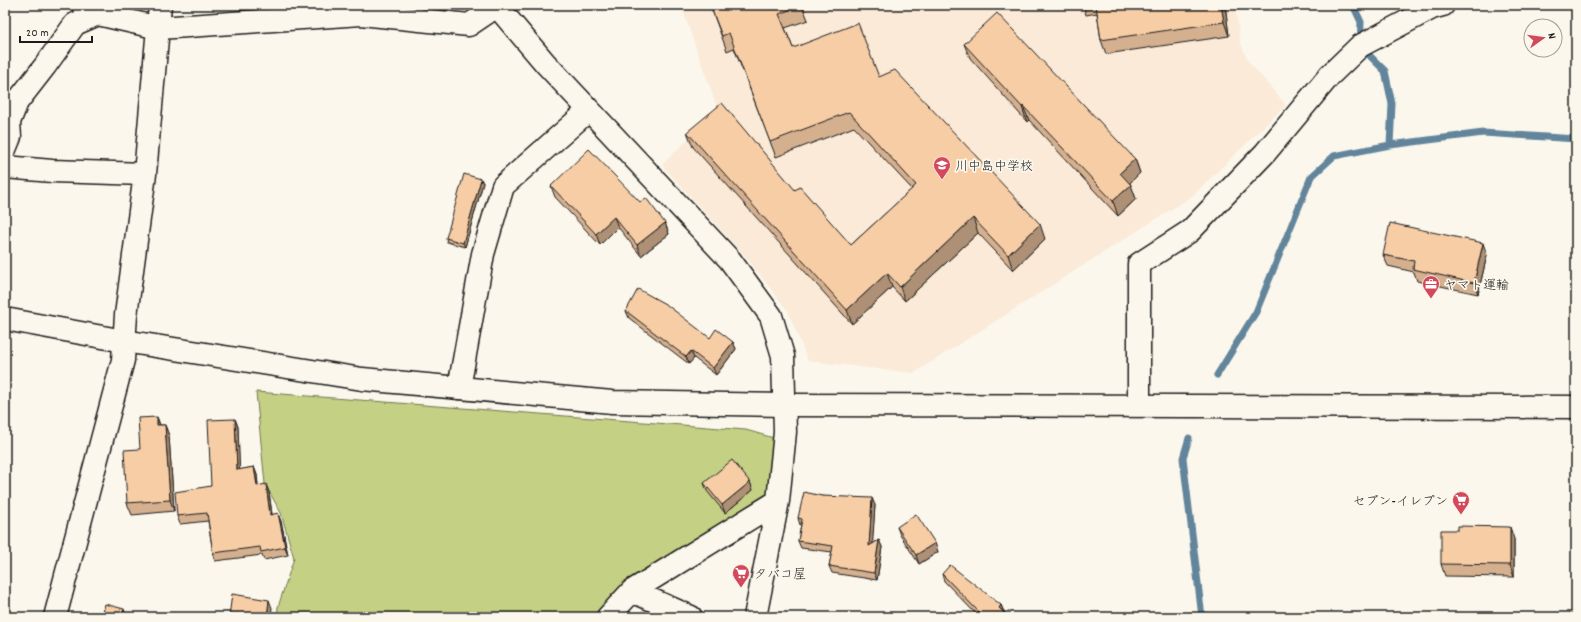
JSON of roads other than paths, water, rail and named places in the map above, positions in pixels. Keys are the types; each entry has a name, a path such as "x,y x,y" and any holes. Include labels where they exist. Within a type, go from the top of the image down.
{"street":[{"path":"55,617 123,360 145,174 160,5"},
{"path":"5,149 10,137 9,122 17,102 75,24 91,10 159,28 361,14 469,25 496,6 546,64 730,260 772,316 783,356 785,432 778,501 755,617"},
{"path":"1139,405 1139,264 1190,231 1265,153 1330,75 1360,46 1435,6"},
{"path":"460,388 483,254 503,186 589,110"},
{"path":"5,167 52,171 145,174"},
{"path":"5,319 124,342 362,379 612,402 784,405 1576,407"},
{"path":"608,617 632,591 778,501"},
{"path":"632,591 691,617"}],"waterway":[{"path":"1217,375 1256,312 1311,177 1334,156 1390,145 1392,104 1385,71 1360,46 1361,22 1353,5"},
{"path":"1390,145 1483,133 1576,139"},
{"path":"1189,438 1183,458 1202,617"}],"place":[{"name":"川中島中学校","path":"942,180"},
{"name":"ヤマト運輸","path":"1431,299"},
{"name":"セブン-イレブン","path":"1461,515"},
{"name":"タバコ屋","path":"741,588"}]}
